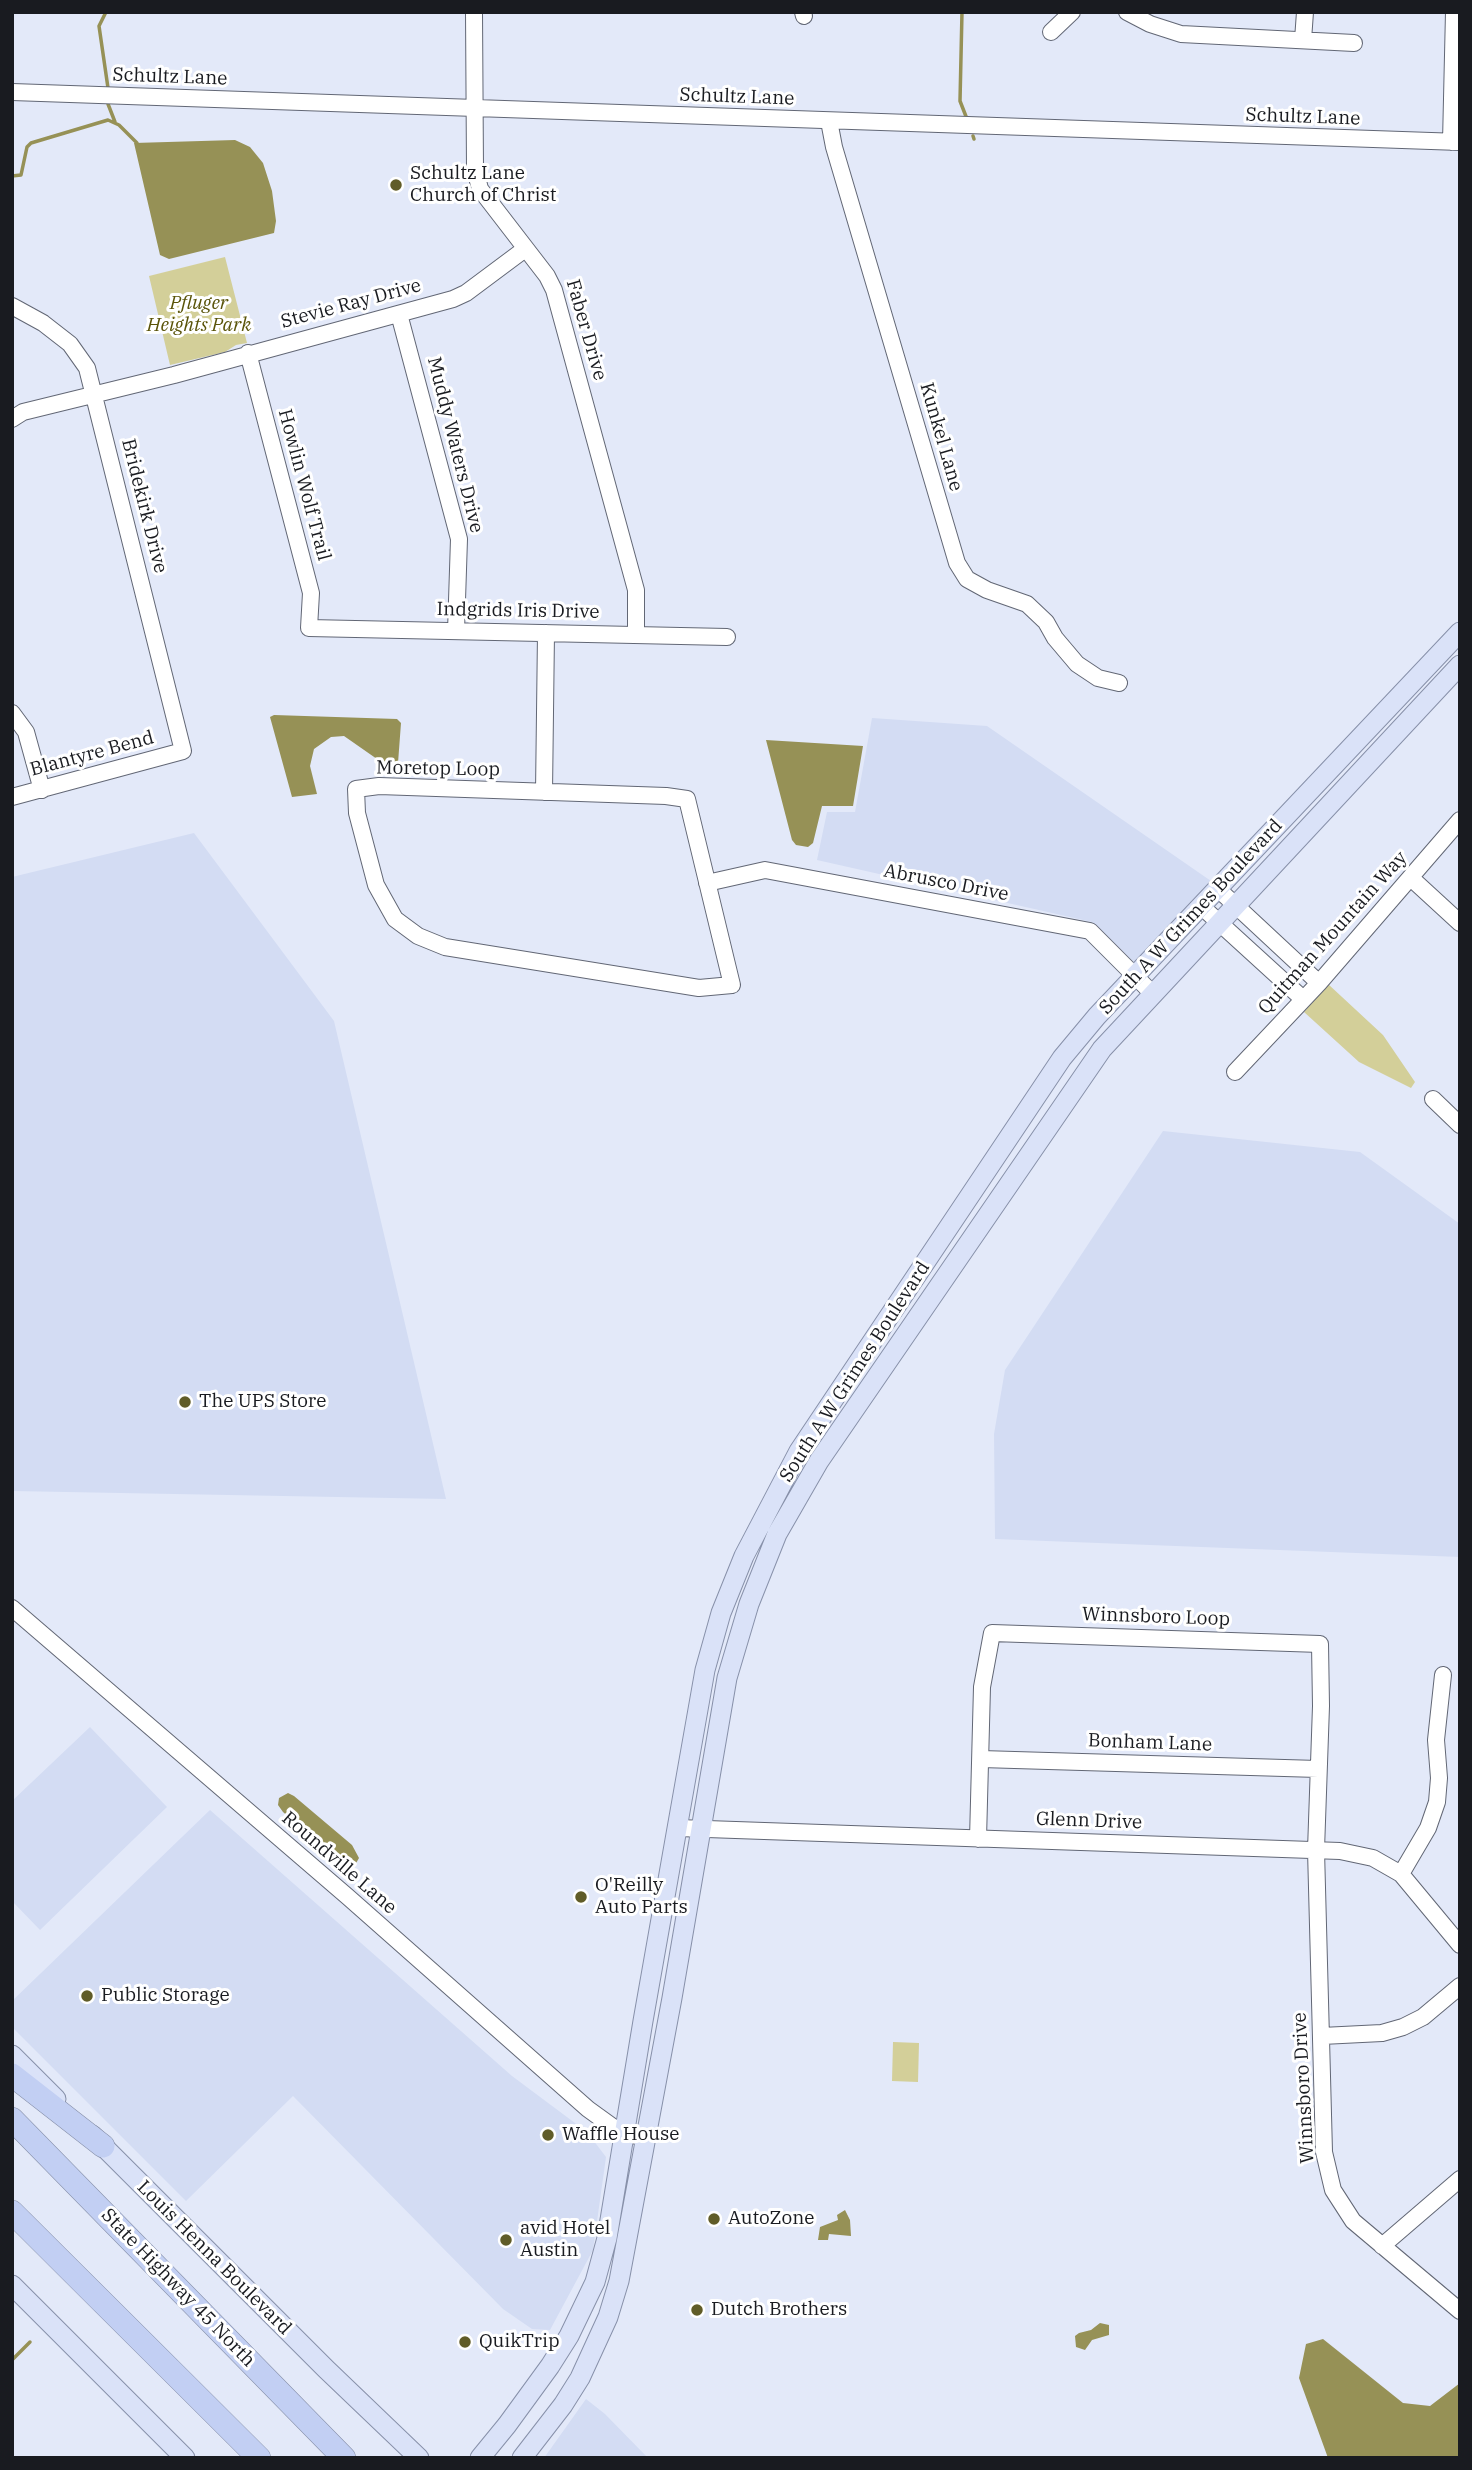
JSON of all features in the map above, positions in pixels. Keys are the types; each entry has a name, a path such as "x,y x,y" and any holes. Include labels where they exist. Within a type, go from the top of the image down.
{"highway":[{"path":"12,2076 103,2146"},
{"name":"State Highway 45 North","path":"12,2119 344,2458"},
{"path":"12,2212 259,2458"}],"main road":[{"name":"South A W Grimes Boulevard","path":"522,2458 580,2378 608,2317 623,2261 643,2021 705,1670 721,1613 759,1526 799,1451 1062,1058 1135,976 1460,632"},
{"name":"South A W Grimes Boulevard","path":"479,2458 507,2425 569,2336 595,2282 671,1998 727,1678 749,1604 778,1534 818,1461 1102,1049 1460,665"},
{"path":"1336,764 1353,780"},
{"path":"1035,1099 1041,1124 1037,1146"},
{"path":"844,1384 864,1397"},
{"path":"759,1526 778,1534"},
{"name":"Louis Henna Boulevard","path":"12,2055 326,2369 418,2457"},
{"path":"12,2285 185,2458"},
{"path":"546,2427 548,2409 572,2369 569,2336"}],"street":[{"name":"Faber Drive","path":"474,12 474,160 480,189 547,276 554,289 636,590 636,635"},
{"path":"1051,32 1073,12"},
{"path":"1127,12 1150,24 1181,33 1209,37 1353,43"},
{"path":"1303,40 1305,12"},
{"path":"1454,12 1455,142"},
{"name":"Schultz Lane","path":"12,92 1455,142"},
{"name":"Kunkel Lane","path":"829,121 834,147 957,563 967,579 987,590 1027,604 1046,622 1055,638 1077,664 1098,678 1118,683"},
{"name":"Stevie Ray Drive","path":"12,419 23,412 399,314 466,293 525,248"},
{"name":"Bridekirk Drive","path":"12,306 43,323 70,344 87,368 183,751"},
{"name":"Muddy Waters Drive","path":"399,314 459,539 456,631"},
{"name":"Howlin Wolf Trail","path":"248,353 311,593 309,628"},
{"name":"Indgrids Iris Drive","path":"309,628 727,637"},
{"path":"544,792 546,633"},
{"path":"12,713 26,732 42,790"},
{"name":"Blantyre Bend","path":"12,797 183,751"},
{"name":"Moretop Loop","path":"379,786 666,796 687,799 707,883 732,985 699,988 445,947 418,936 395,919 376,885 357,813 356,789 379,786"},
{"name":"Quitman Mountain Way","path":"1235,1072 1319,983 1460,820"},
{"name":"Abrusco Drive","path":"707,883 765,870 1090,931 1153,994"},
{"path":"1411,878 1460,923"},
{"path":"1218,888 1319,983"},
{"path":"1201,906 1303,999"},
{"path":"1433,1099 1460,1125"},
{"name":"Roundville Lane","path":"12,1608 348,1897 588,2109 634,2135"},
{"name":"Winnsboro Loop","path":"978,1839 982,1687 992,1633 1006,1633 1320,1644 1321,1706 1316,1850"},
{"path":"1401,1874 1428,1828 1437,1801 1439,1778 1436,1740 1443,1675"},
{"name":"Bonham Lane","path":"981,1759 1318,1769"},
{"name":"Glenn Drive","path":"678,1828 1340,1851 1366,1856 1401,1874 1460,1945"},
{"name":"Winnsboro Drive","path":"1316,1850 1324,2152 1333,2190 1353,2221 1460,2311"},
{"path":"1322,2036 1382,2034 1403,2027 1423,2017 1460,1986"},
{"path":"1382,2246 1460,2179"}],"shaded area":[{"path":"235,140 250,147 263,163 272,191 276,221 274,233 169,259 160,255 134,143"},
{"path":"270,717 397,719 401,723 398,763 387,766 344,736 331,737 314,749 310,766 317,794 292,797"},
{"path":"872,718 987,726 1211,881 1135,963 1092,922 817,860 827,812 855,812"},
{"path":"766,740 863,746 853,806 822,806 813,843 808,847 796,845 792,840"},
{"path":"194,833 334,1021 446,1499 12,1491 12,877"},
{"path":"1163,1131 1360,1152 1460,1224 1460,1557 995,1539 994,1434 1005,1370"},
{"path":"90,1727 167,1807 40,1930 12,1901 12,1801"},
{"path":"288,1793 352,1845 359,1858 355,1865 343,1865 283,1812 278,1805 279,1798"},
{"path":"210,1810 512,2076 587,2132 606,2157 593,2250 550,2330 532,2329 503,2309 293,2096 186,2201 12,2027 12,2001"},
{"path":"845,2210 850,2220 851,2236 829,2234 828,2240 818,2240 820,2227 838,2220 837,2215"},
{"path":"1100,2323 1109,2325 1109,2335 1092,2340 1085,2350 1076,2347 1075,2336"},
{"path":"1323,2339 1403,2403 1430,2406 1460,2383 1460,2458 1328,2458 1299,2378 1306,2344"},
{"path":"586,2399 605,2414 648,2458 544,2458"}],"green space":[{"name":"Pfluger Heights Park","path":"225,257 247,343 236,345 225,352 170,365 149,276"},
{"path":"1328,984 1383,1035 1415,1082 1411,1088 1359,1062 1304,1012"},
{"path":"893,2042 919,2043 918,2082 892,2081"}],"waterway":[{"path":"106,12 99,26 108,88"},
{"path":"962,12 960,101 967,119"},
{"path":"108,104 115,122"},
{"path":"12,176 21,175 27,147 31,143 108,120 119,125 137,143"},
{"path":"12,2360 30,2342"}],"place":[{"name":"Schultz Lane Church of Christ","path":"396,185"},
{"name":"The UPS Store","path":"185,1402"},
{"name":"O'Reilly Auto Parts","path":"581,1897"},
{"name":"Public Storage","path":"87,1996"},
{"name":"Waffle House","path":"548,2135"},
{"name":"AutoZone","path":"714,2219"},
{"name":"avid Hotel Austin","path":"506,2240"},
{"name":"Dutch Brothers","path":"697,2310"},
{"name":"QuikTrip","path":"465,2342"}]}
